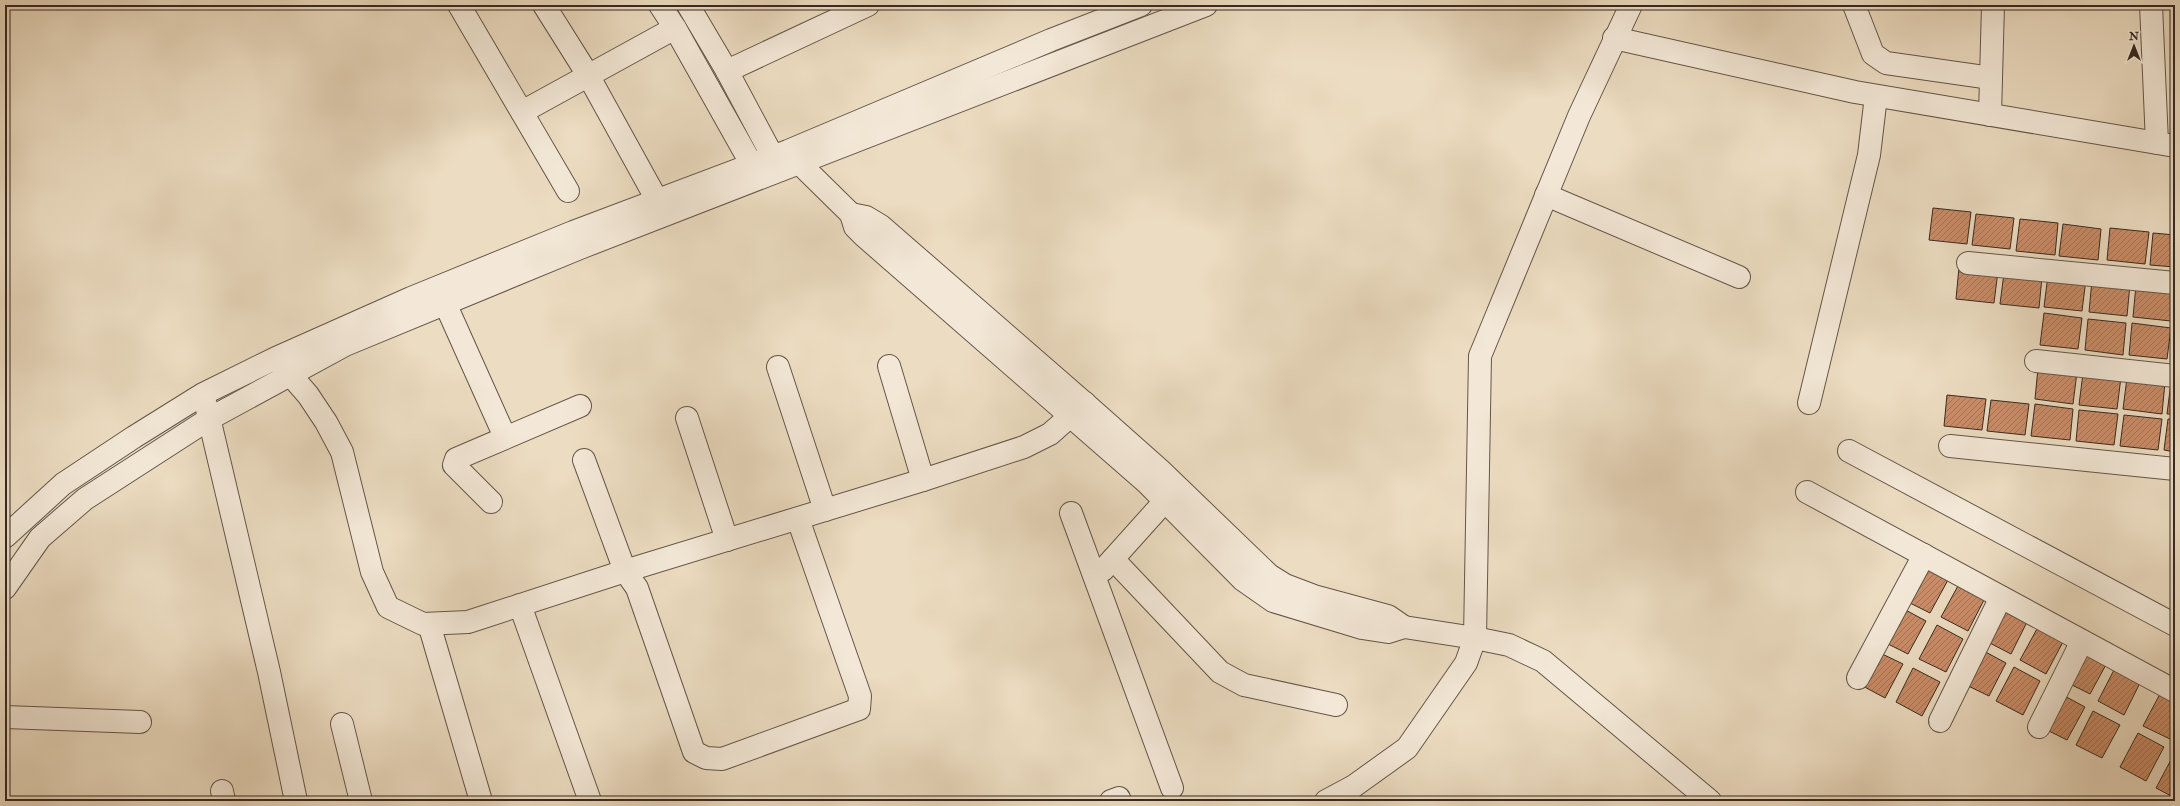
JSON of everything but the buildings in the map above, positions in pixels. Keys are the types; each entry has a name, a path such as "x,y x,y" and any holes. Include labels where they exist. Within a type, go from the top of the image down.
{"street":[{"path":"459,5 568,191"},
{"path":"544,5 588,74 657,200"},
{"path":"660,5 675,28 752,165"},
{"path":"688,5 727,71 787,158 850,214 855,227 864,236 1079,410 1160,470 1269,575 1285,584 1314,596 1388,616 1404,627 1509,645 1543,661 1710,801"},
{"path":"727,71 868,5"},
{"path":"442,296 580,248 787,158 1051,40 1141,5"},
{"path":"1326,801 1354,786 1407,748 1466,663 1475,638 1480,356 1546,194 1614,38 1631,5"},
{"path":"1854,5 1873,54 1886,63 1991,78"},
{"path":"1990,115 1993,5"},
{"path":"1614,38 1876,96 2166,144 2151,5"},
{"path":"5,537 63,484 203,394 283,366 442,296 573,232 752,165 787,158 1202,6"},
{"path":"522,112 588,74 675,28"},
{"path":"1809,403 1869,155 1876,96"},
{"path":"1546,194 1739,277"},
{"path":"1968,263 2175,283"},
{"path":"442,296 505,437"},
{"path":"2036,361 2175,376"},
{"path":"283,366 308,395 326,422 342,452 372,572 388,607 423,624 468,622 625,571 923,480 1035,442 1050,434 1079,410"},
{"path":"5,588 40,538 85,499 209,419 283,366"},
{"path":"889,366 923,480"},
{"path":"778,367 825,510"},
{"path":"203,394 269,672 296,801"},
{"path":"491,502 454,465 458,458 580,406"},
{"path":"1079,410 1165,501 1243,580 1273,601 1362,628 1388,632 1404,627"},
{"path":"687,418 727,540"},
{"path":"1950,446 2175,469"},
{"path":"1849,451 2175,625"},
{"path":"584,460 625,571 637,588 694,752 706,758 722,759 859,709 860,696 798,519"},
{"path":"1808,492 2175,691"},
{"path":"1095,578 1165,501"},
{"path":"1072,513 1172,788"},
{"path":"1858,678 1924,555"},
{"path":"1113,559 1220,672 1244,685 1336,705"},
{"path":"1940,721 2001,597"},
{"path":"520,605 590,801"},
{"path":"429,624 481,801"},
{"path":"2039,727 2082,641"},
{"path":"5,717 140,722"},
{"path":"342,724 361,801"}]}
